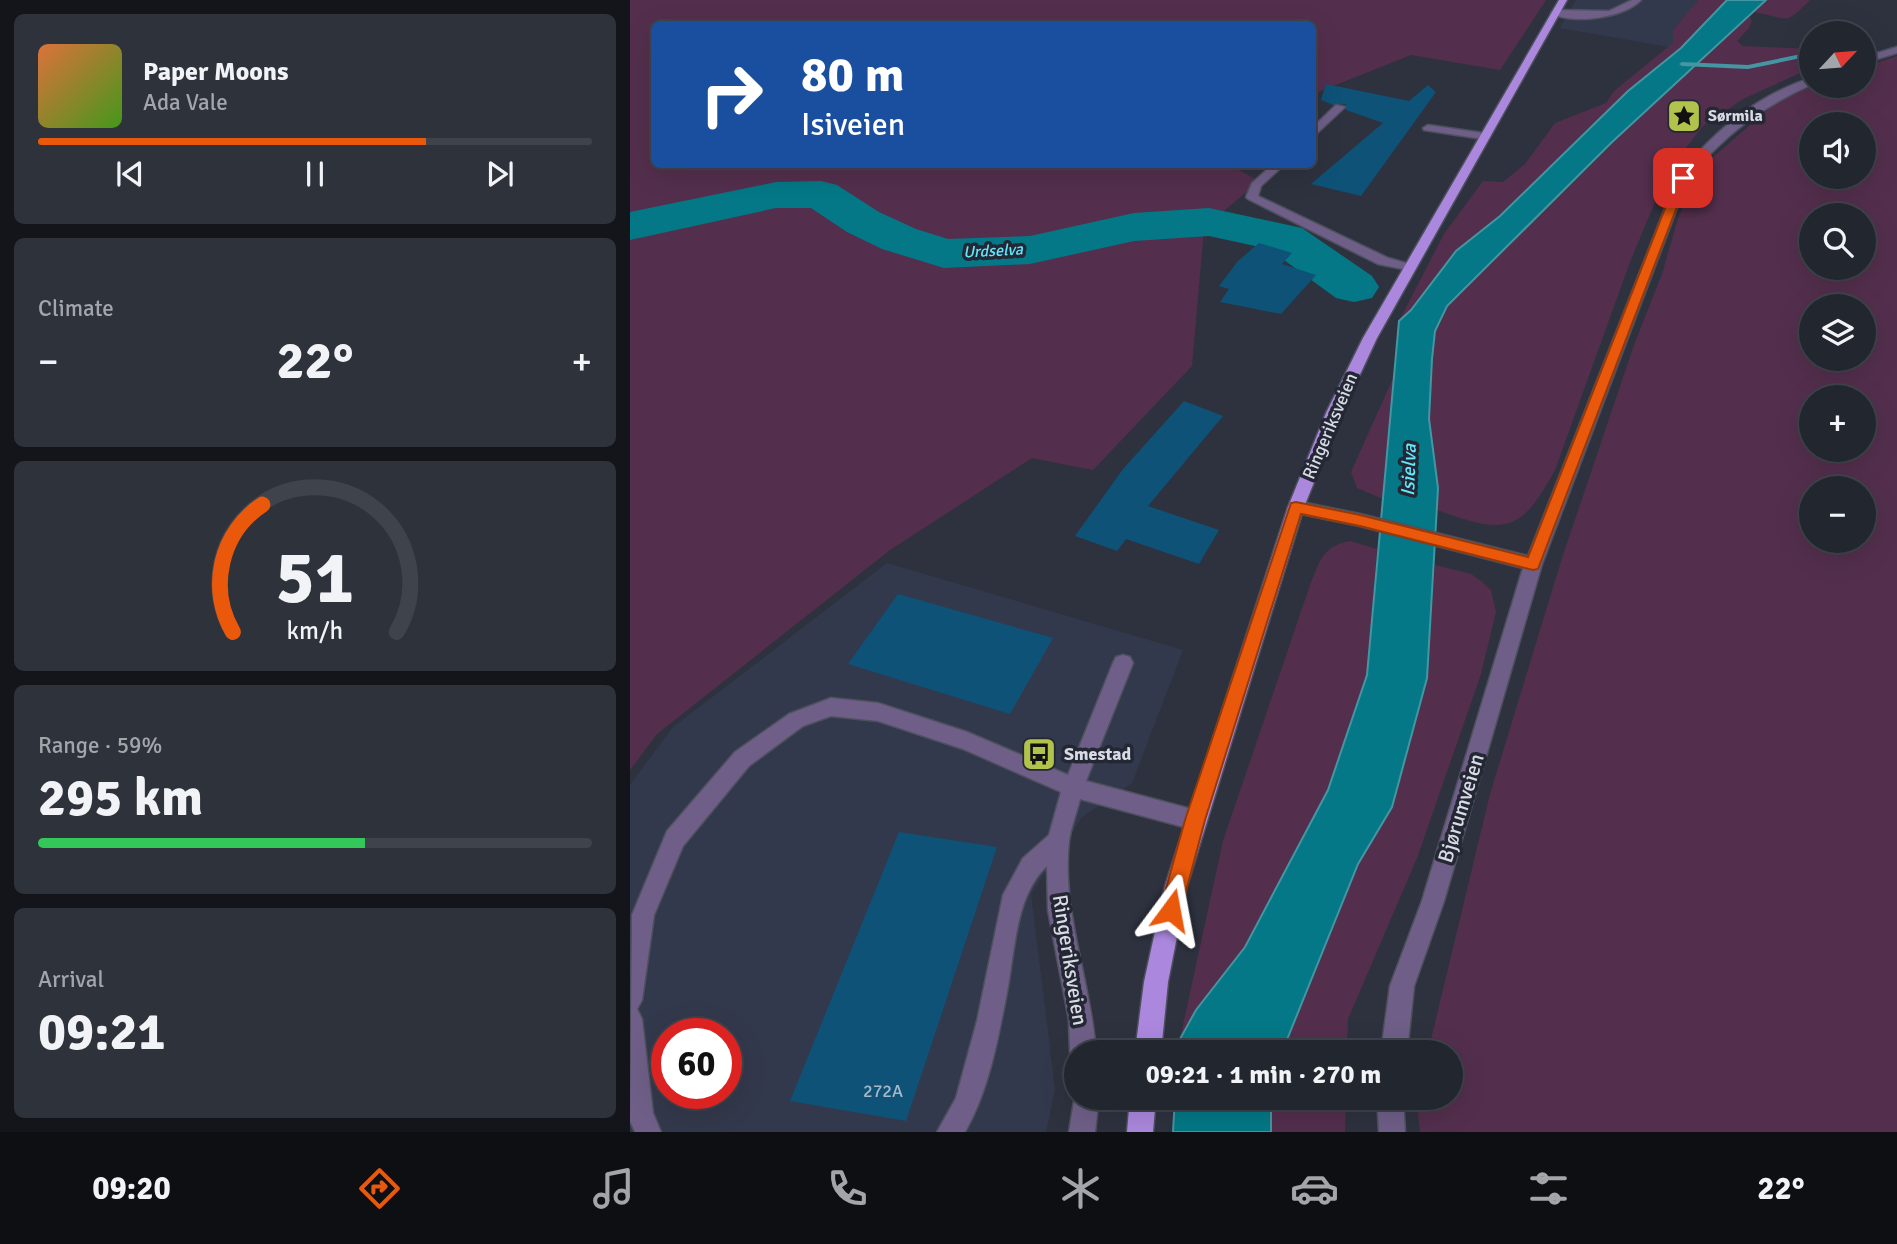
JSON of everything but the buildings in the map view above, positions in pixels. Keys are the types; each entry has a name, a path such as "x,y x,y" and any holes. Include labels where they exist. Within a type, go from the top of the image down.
{"main road":[{"name":"Ringeriksveien","path":"1149,1040 1156,982 1176,886 1296,507 1334,413 1370,338 1559,6"},
{"path":"1140,1132 1142,1110"}],"street":[{"path":"1559,6 1615,14 1626,10 1637,0"},
{"path":"1876,56 1897,50"},
{"name":"Bjørumveien","path":"1395,1040 1402,986 1433,901 1533,564 1683,178 1708,145 1737,120 1766,100 1799,85"},
{"path":"1316,131 1340,107"},
{"path":"1429,128 1483,136"},
{"path":"1275,168 1255,185 1252,197 1383,261 1408,268"},
{"path":"1296,507 1360,520 1533,564"},
{"name":"Ringeriksveien","path":"1082,1040 1059,910 1058,841 1073,787 1123,663"},
{"path":"630,1000 643,915 675,839 742,759 796,720 831,707 878,712 967,741 1073,787 1195,820"},
{"path":"950,1132 967,1103 989,1021 1014,895 1031,866 1058,841"},
{"path":"630,1019 640,1114 648,1132"},
{"path":"1082,1132 1085,1110"},
{"path":"1390,1110 1391,1132"}],"shaded area":[{"path":"630,0 1546,0 1500,70 1411,55 1316,93 1316,21 651,21 651,168 1235,168 1259,181 1204,228 1192,366 1093,470 1032,458 890,550 657,734 630,770"},
{"path":"1576,0 1698,0 1673,30 1673,43 1669,47 1560,28"},
{"path":"1698,0 1727,0 1681,48 1628,91 1500,216 1456,251 1411,310 1399,321 1444,234 1483,181 1503,182 1525,164 1555,123 1606,103 1614,91 1673,43 1673,30"},
{"path":"1766,0 1810,0 1790,17 1780,18 1753,12"},
{"path":"1749,17 1752,20 1749,28 1737,41 1743,46 1799,48 1799,73 1743,99 1703,126 1668,171 1630,262 1555,470 1531,507 1520,518 1495,525 1437,510 1438,488 1429,419 1435,331 1447,306 1611,143"},
{"path":"1897,56 1897,1132 1420,1132 1419,1110 1463,1110 1463,1040 1431,1040 1490,794 1562,558 1634,345 1662,274 1679,215 1705,164 1778,101 1799,92 1799,98 1876,98 1876,63"},
{"path":"1394,376 1383,499 1357,488 1351,472"},
{"path":"1350,541 1377,549 1367,675 1328,790 1245,948 1196,1010 1180,1039 1223,841 1310,585 1323,556 1334,546"},
{"path":"887,563 1183,650 1132,783 1082,817 1031,894 1055,1089 1046,1132 630,1132 630,785 672,728"},
{"path":"1435,565 1471,574 1491,590 1496,612 1481,674 1417,858 1348,1019 1347,1040 1287,1040 1358,863 1392,807 1427,678"},
{"path":"1271,1110 1346,1110 1345,1132 1271,1132"}],"water":[{"name":"Isielva","path":"1727,0 1766,0 1611,143 1447,306 1435,331 1432,359 1429,419 1438,488 1427,678 1392,807 1358,864 1287,1040 1180,1040 1196,1010 1245,947 1328,790 1367,675 1399,321 1411,310 1456,251 1500,216 1628,91 1681,48"},
{"path":"1174,1110 1271,1110 1271,1132 1173,1132"}],"waterway":[{"path":"1682,64 1748,67 1799,56"},
{"name":"Urdselva","path":"630,226 776,195 821,194 863,222 899,239 944,254 1030,250 1134,227 1209,222 1285,238 1354,287"}],"place":[{"name":"Sørmila","path":"1684,116"},
{"name":"Smestad","path":"1039,754"}],"route":[{"path":"1171,910 1195,820 1296,507 1360,520 1533,564 1683,178"}]}
